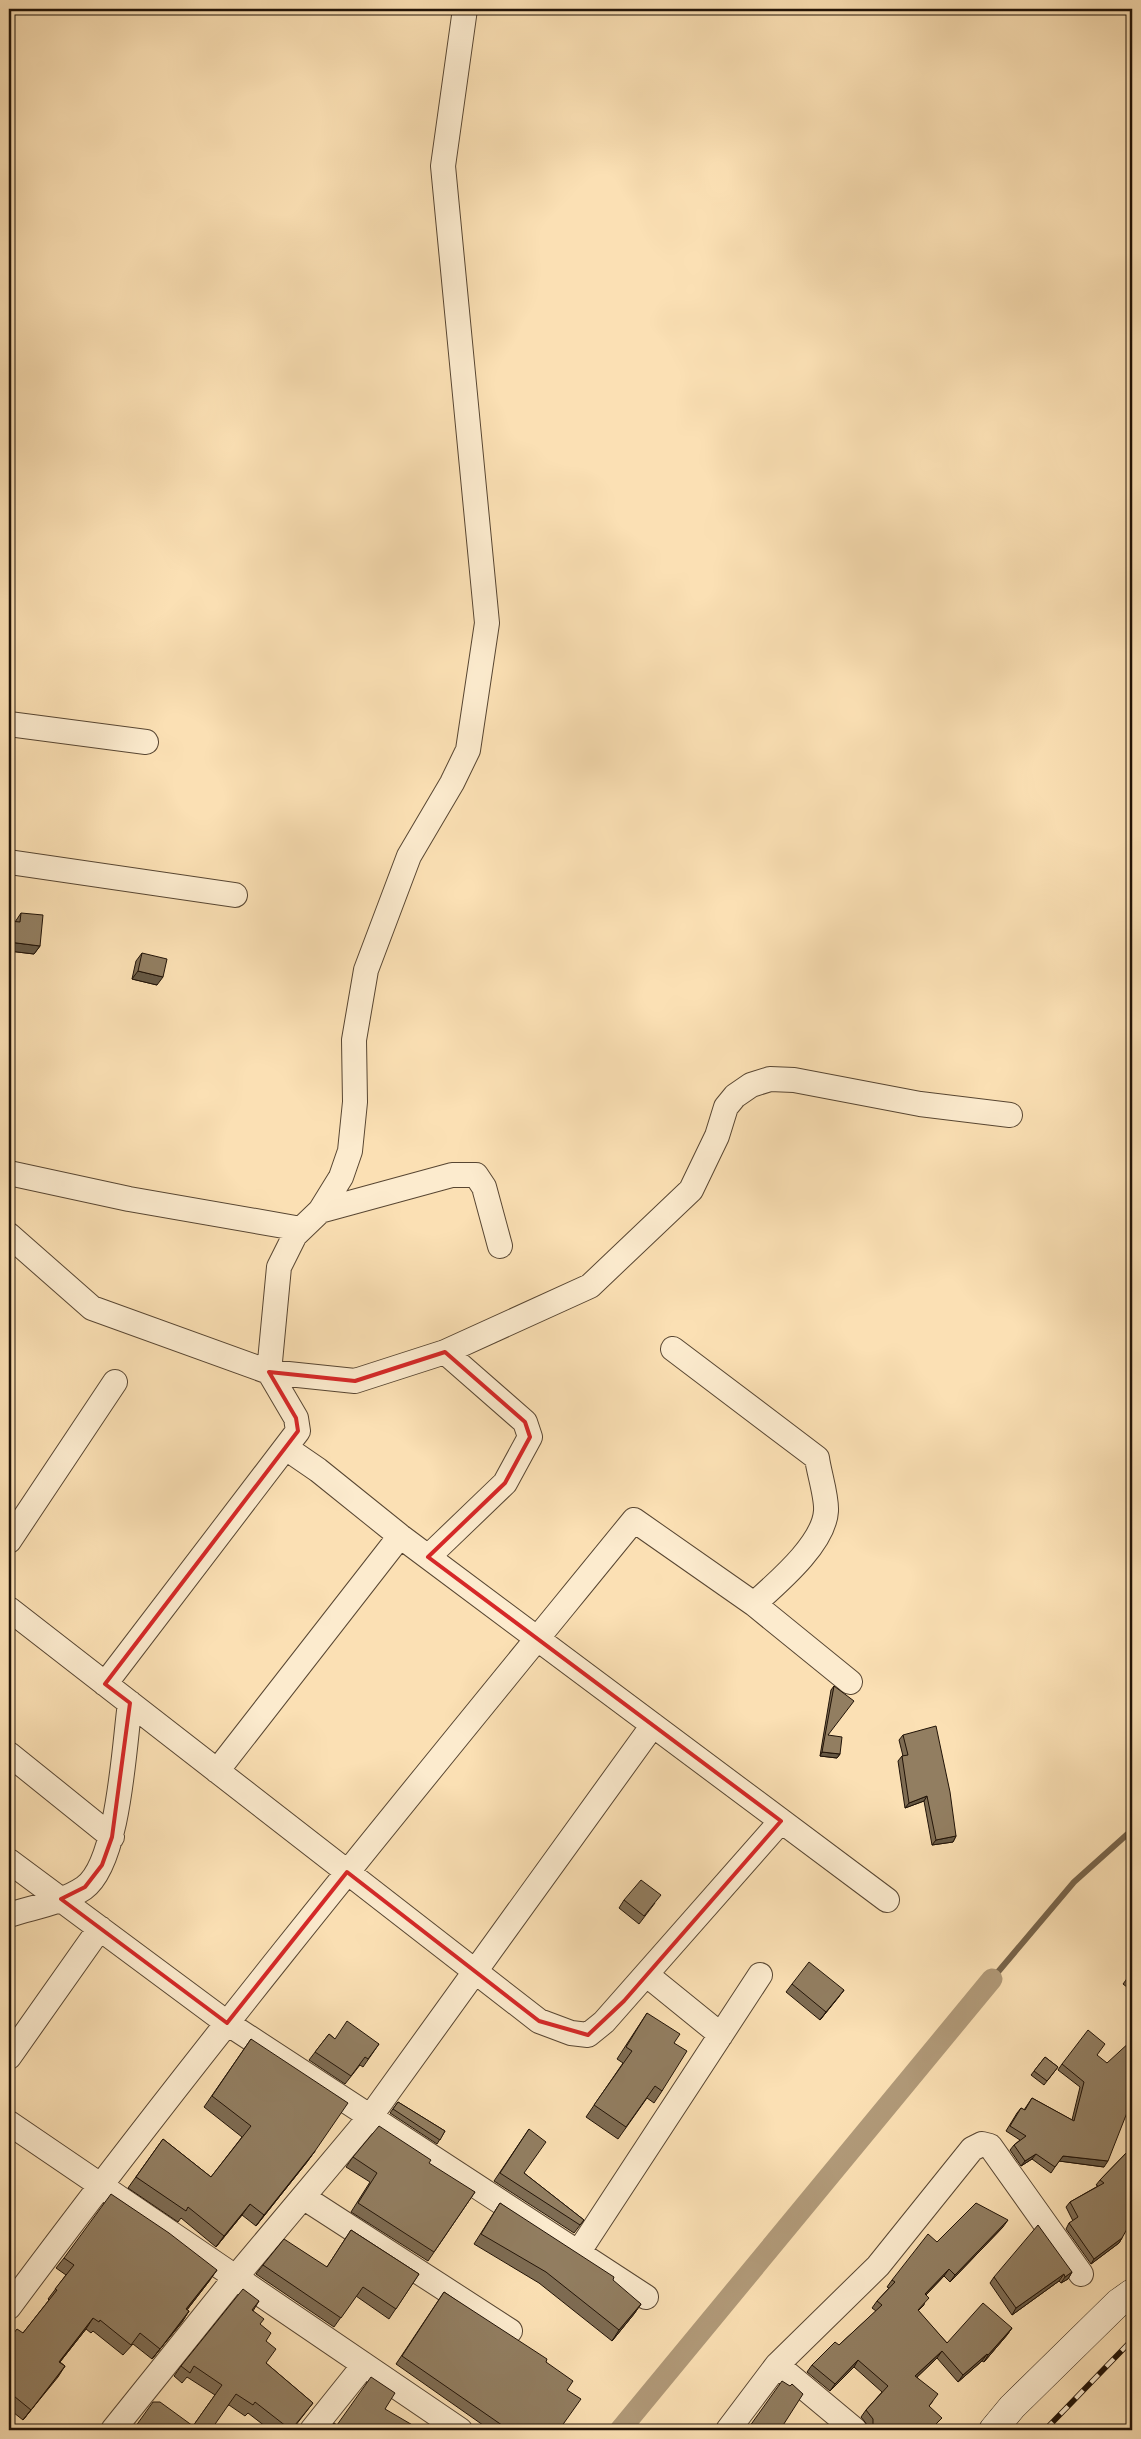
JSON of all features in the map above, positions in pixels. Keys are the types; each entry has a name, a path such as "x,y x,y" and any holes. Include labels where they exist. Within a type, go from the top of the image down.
{"main road":[{"path":"994,2430 1012,2407 1118,2303 1132,2293"}],"street":[{"path":"105,1684 298,1431 296,1418 270,1372 279,1266 295,1235 320,1211 341,1177 350,1151 355,1102 354,1040 366,970 409,856 452,783 468,750 487,623 443,166 465,9"},
{"path":"9,724 146,742"},
{"path":"9,862 235,895"},
{"path":"9,1235 92,1308 270,1372 355,1381 446,1352 590,1286 691,1190 717,1136 726,1107 735,1096 751,1085 770,1080 794,1080 920,1104 1010,1115"},
{"path":"9,1173 129,1198 301,1229"},
{"path":"320,1211 452,1175 476,1175 484,1187 500,1246"},
{"path":"673,1349 817,1458 826,1512 817,1537 797,1565 754,1604"},
{"path":"428,1557 505,1483 530,1437 525,1422 446,1352"},
{"path":"9,1541 115,1382"},
{"path":"286,1448 318,1470 400,1536 887,1900"},
{"path":"9,2307 99,2185 227,2023 347,1872 634,1520 754,1604 850,1682"},
{"path":"217,1771 400,1536"},
{"path":"9,1609 539,2022 572,2033 588,2035 604,2022 781,1821"},
{"path":"9,1915 61,1899 85,1887 102,1865 112,1837 130,1703"},
{"path":"113,2430 235,2278 370,2117 653,1725"},
{"path":"9,1754 112,1837"},
{"path":"9,1861 227,2023 646,2297"},
{"path":"9,2057 100,1928"},
{"path":"647,1975 721,2035"},
{"path":"578,2252 760,1975"},
{"path":"9,2123 460,2430"},
{"path":"728,2430 777,2365 878,2266 972,2149 982,2144 990,2146 1081,2274"},
{"path":"303,2196 510,2331"},
{"path":"312,2430 364,2365"},
{"path":"777,2365 855,2430"}],"highlighted area":[{"path":"445,1352 525,1422 530,1437 505,1483 428,1557 781,1821 624,2001 588,2035 539,2021 347,1872 227,2023 61,1899 85,1887 102,1865 112,1837 130,1703 105,1684 298,1431 296,1418 269,1372 355,1381"}],"building":[{"path":"21,913 43,915 40,946 9,942 9,921 20,922"},
{"path":"142,953 167,959 163,977 138,971"},
{"path":"834,1686 854,1701 828,1735 842,1737 840,1754 822,1752"},
{"path":"936,1726 950,1792 956,1836 936,1840 927,1796 909,1803 902,1756 908,1755 903,1735"},
{"path":"641,1880 661,1895 644,1916 624,1900"},
{"path":"809,1962 844,1990 826,2012 792,1984"},
{"path":"1132,1972 1132,1985 1126,1980"},
{"path":"647,2013 680,2034 674,2043 687,2051 662,2091 655,2086 626,2127 594,2105 632,2051 626,2047"},
{"path":"347,2021 379,2044 368,2059 365,2057 351,2076 315,2052 329,2034 335,2039"},
{"path":"1088,2030 1105,2044 1097,2055 1107,2063 1132,2040 1132,2100 1108,2161 1063,2156 1055,2167 1036,2154 1025,2161 1014,2145 1026,2136 1010,2126 1021,2108 1025,2110 1032,2098 1074,2121 1084,2082 1062,2064"},
{"path":"251,2039 348,2103 315,2151 264,2215 250,2204 224,2236 188,2207 186,2211 136,2177 163,2139 211,2177 251,2126 212,2096"},
{"path":"1045,2057 1058,2067 1047,2081 1034,2071"},
{"path":"398,2102 445,2131 440,2140 393,2109"},
{"path":"379,2126 431,2160 429,2163 475,2192 434,2252 358,2203 377,2173 353,2157"},
{"path":"529,2129 546,2142 524,2173 584,2220 580,2225 500,2173"},
{"path":"1132,2147 1132,2220 1122,2238 1094,2259 1069,2223 1078,2217 1070,2202 1104,2183 1100,2180"},
{"path":"111,2194 169,2233 217,2270 186,2309 189,2311 160,2349 140,2333 131,2345 100,2320 99,2322 93,2318 59,2362 65,2366 31,2410 9,2392 9,2339 17,2329 23,2333 57,2290 55,2289 74,2265 64,2258"},
{"path":"500,2203 614,2277 613,2280 641,2304 619,2330 546,2272 481,2234"},
{"path":"976,2203 1008,2220 955,2275 949,2269 925,2294 929,2298 918,2310 947,2343 983,2303 1012,2328 988,2355 963,2375 942,2351 915,2376 938,2394 929,2406 942,2418 930,2430 871,2430 873,2419 866,2410 888,2386 858,2360 835,2384 812,2365 835,2342 839,2345 882,2305 877,2301 895,2282 892,2280 928,2234 937,2242"},
{"path":"1038,2225 1072,2272 1065,2277 1064,2274 1016,2308 994,2277"},
{"path":"351,2230 419,2274 396,2309 363,2287 341,2318 263,2265 284,2239 327,2267"},
{"path":"243,2289 259,2301 252,2310 264,2319 260,2324 271,2333 266,2341 276,2349 266,2363 313,2403 291,2430 255,2402 253,2405 236,2394 211,2430 133,2430 153,2402 160,2402 193,2426 222,2385 194,2366 190,2373 181,2366"},
{"path":"444,2292 547,2359 546,2362 573,2381 567,2390 581,2399 559,2430 509,2430 402,2356"},
{"path":"371,2377 395,2393 385,2409 421,2430 328,2430 334,2423 337,2425"},
{"path":"782,2381 790,2386 792,2384 803,2394 780,2430 747,2430"}],"waterway":[{"path":"992,1979 1074,1882 1132,1830"},
{"path":"620,2430 992,1979"}],"railway":[{"path":"1045,2430 1132,2340"}]}
